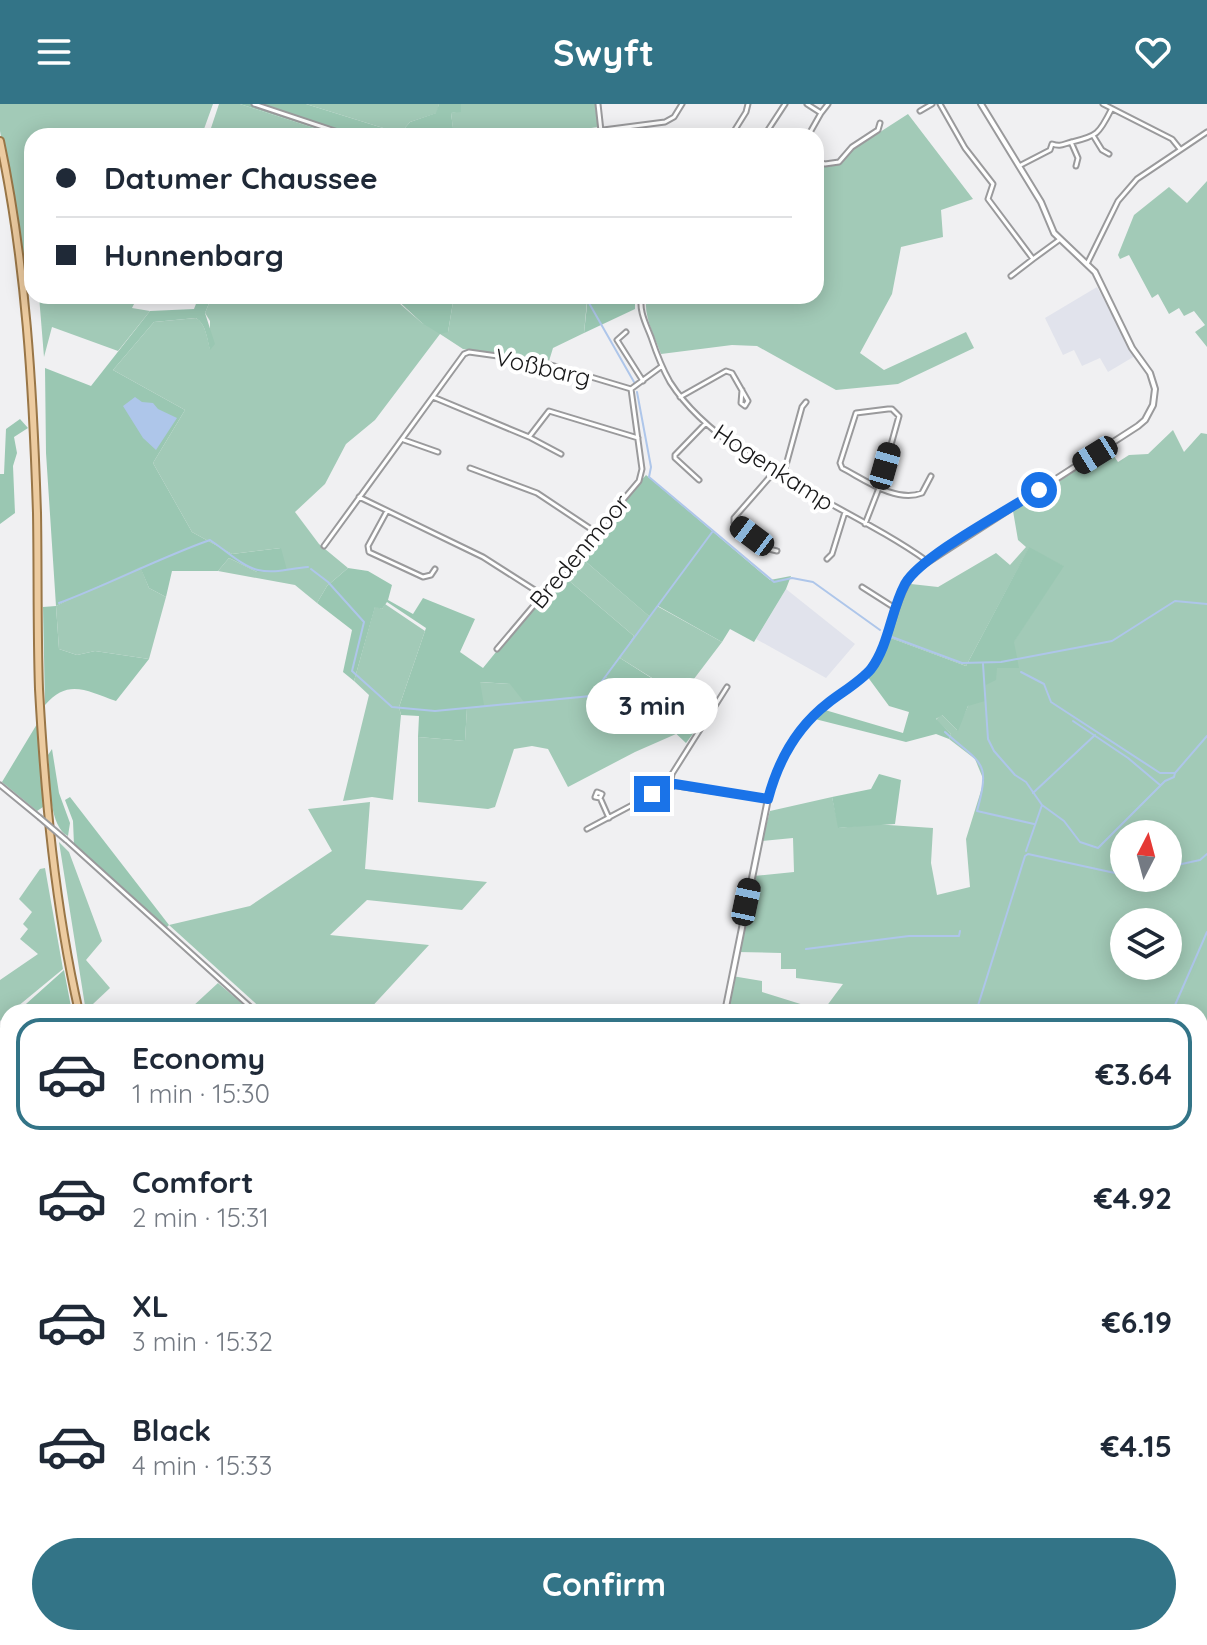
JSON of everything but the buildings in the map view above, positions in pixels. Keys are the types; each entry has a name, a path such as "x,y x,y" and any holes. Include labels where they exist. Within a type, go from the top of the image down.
{"main road":[{"path":"0,141 16,227 28,346 34,430 39,685 49,822 61,920 77,1004"}],"street":[{"path":"254,104 326,128"},
{"path":"598,104 601,128"},
{"path":"622,128 665,122 674,117 682,104"},
{"path":"735,128 748,104"},
{"path":"769,128 785,104"},
{"path":"807,104 821,113"},
{"path":"813,128 828,104"},
{"path":"920,111 932,104"},
{"path":"940,104 965,148 993,184 988,199 1033,259"},
{"path":"727,1004 768,799 784,756 802,728 819,710 870,670 879,656 906,582 927,561 1138,426 1150,413 1155,396 1150,373 1132,348 1095,272 1059,240 1041,202 981,104"},
{"path":"1103,104 1172,139 1180,149"},
{"path":"1019,166 1050,150 1052,144 1059,146 1094,137 1111,110"},
{"path":"824,164 839,162 852,147 878,130 880,123"},
{"path":"1087,264 1113,210 1130,187 1147,170 1207,132"},
{"path":"1094,137 1102,150 1109,154"},
{"path":"1071,142 1078,158 1076,166"},
{"path":"1011,276 1059,240"},
{"name":"Hogenkamp","path":"641,304 662,366 680,397 706,423 783,476 927,561"},
{"name":"Voßbarg","path":"626,332 617,340 643,381"},
{"name":"Voßbarg","path":"324,546 464,354 469,352 541,362 631,389"},
{"path":"631,389 662,366"},
{"path":"680,397 726,371 732,373 742,390"},
{"name":"Bredenmoor","path":"497,649 639,481 642,469 631,389"},
{"path":"433,397 529,437 561,454"},
{"path":"783,476 806,402"},
{"path":"865,524 879,488 899,416 892,409 856,413 840,463 842,468 879,488 919,495 931,476"},
{"path":"529,437 549,411 638,438"},
{"path":"699,480 675,455 706,423"},
{"path":"403,439 438,452"},
{"path":"470,468 537,493 594,532"},
{"path":"775,471 734,518 734,523 769,549 777,551"},
{"path":"359,497 483,557 541,594"},
{"path":"387,511 368,546 369,552 423,577 431,575 435,569"},
{"path":"827,559 832,554 845,512"},
{"path":"862,587 895,608"},
{"path":"670,785 672,774 727,687"},
{"path":"0,785 66,840 247,1004"},
{"path":"587,829 670,785 768,799"},
{"path":"600,798 609,818"}],"shaded area":[{"path":"1097,287 1135,356 1108,372 1100,358 1082,366 1074,350 1063,355 1045,318"},
{"path":"786,589 855,644 826,678 756,639"}],"green space":[{"path":"0,104 213,104 204,128 24,128 24,256 0,131"},
{"path":"219,104 240,104 314,128 211,128"},
{"path":"240,104 306,104 383,128 314,128"},
{"path":"306,104 439,104 437,113 410,122 405,128 383,128"},
{"path":"439,104 461,104 461,112 451,113 453,128 405,128 410,122 436,113"},
{"path":"461,104 595,104 598,127 453,128 451,113 461,111"},
{"path":"908,114 973,199 941,210 943,237 901,247 892,294 860,353 884,370 966,332 974,348 898,384 836,390 757,346 732,345 661,354 646,304 824,304 824,166 841,163 849,152"},
{"path":"1207,181 1207,347 1195,332 1205,325 1194,311 1184,316 1179,308 1169,314 1158,294 1152,298 1129,255 1120,259 1118,255 1134,215 1169,187 1187,203"},
{"path":"40,304 134,304 132,308 150,311 118,351 52,327 44,357"},
{"path":"196,304 209,304 205,313 215,344 210,350 204,328 196,318 154,322 113,370 185,410 153,463 192,532 232,554 281,548 287,570 257,572 229,558 218,571 172,571 166,597 149,588 140,567 56,606 46,453 45,368 91,386 150,311 194,309"},
{"path":"209,304 400,304 422,323 448,332 453,304 587,304 584,333 553,348 549,361 463,349 440,334 375,420 346,444 325,484 295,512 319,544 348,568 327,586 317,603 295,585 218,571 229,558 257,572 281,548 232,554 192,532 153,463 185,410 113,370 154,322 196,318 204,328 210,349 210,321 205,313"},
{"path":"402,304 453,304 448,332 440,334 422,323"},
{"path":"587,304 635,304 635,309 584,333"},
{"path":"20,419 28,428 14,437 17,453 13,466 15,513 0,524 0,474 4,474 6,429"},
{"path":"1173,430 1184,452 1201,433 1207,434 1207,1004 828,1004 843,984 796,978 796,969 781,969 781,953 738,952 754,876 794,872 793,838 762,841 770,811 832,797 839,828 874,824 933,828 931,863 937,895 970,887 966,839 984,781 975,759 949,739 951,734 936,720 941,714 957,730 968,706 986,684 1063,566 1029,548 966,666 888,637 911,584 938,587 996,553 1010,565 1026,547 1018,540 1013,511 1109,449 1118,462 1129,455 1148,454"},
{"path":"646,475 770,580 791,576 754,642 730,629 722,642 658,606 650,617 577,554"},
{"path":"1029,547 1064,566 1014,642 1019,668 997,668 996,680 986,685 985,701 968,706 958,731 942,715 936,719 951,734 949,739 936,734 906,742 815,719 825,710 903,733 909,712 889,706 867,676 881,657 888,637 966,666"},
{"path":"577,554 649,616 657,606 722,642 681,696 620,658 634,636 560,573"},
{"path":"140,566 149,588 166,597 149,659 95,651 77,655 59,649 56,606"},
{"path":"348,568 368,571 392,585 388,600 413,614 423,598 475,619 460,652 483,668 560,573 634,636 620,658 708,714 686,743 653,712 606,677 589,695 524,702 510,684 480,682 484,705 467,708 465,741 418,737 419,716 401,715 399,707 426,628 387,602 382,609 375,607 354,681 343,672 352,630 317,603 327,586"},
{"path":"385,604 425,631 399,707 401,715 393,800 372,797 343,801 369,695 354,681 375,606 382,609"},
{"path":"56,606 59,649 77,655 95,651 149,659 116,701 70,689 53,697 45,705 43,607"},
{"path":"606,677 653,712 676,734 568,787 548,749 532,746 514,749 495,807 488,809 418,802 418,737 465,741 467,707 479,682 510,684"},
{"path":"37,724 43,807 37,811 2,782"},
{"path":"52,749 59,793 70,823 68,836 61,831 53,812 48,755"},
{"path":"879,774 901,780 895,824 838,828 832,797 871,789"},
{"path":"70,797 169,925 166,928 74,845 73,821 65,800"},
{"path":"370,802 365,869 487,882 462,910 367,900 330,935 429,945 374,1004 256,1004 169,925 250,906 332,851 308,809"},
{"path":"59,842 69,852 102,941 86,960 110,988 93,1004 85,1004"},
{"path":"45,868 63,969 21,1004 0,1004 0,980 38,954 20,939 28,929 23,924 32,912 19,899 40,869"},
{"path":"64,970 70,1004 26,1004"},
{"path":"732,976 762,981 762,992 801,1004 727,1004"},
{"path":"218,983 243,1004 195,1004"}],"water":[{"path":"135,397 142,402 153,403 158,409 177,418 156,450 143,438 123,406"}],"waterway":[{"path":"590,304 634,382"},
{"path":"637,392 651,467 649,477 774,582 792,578 813,582 880,630"},
{"path":"311,569 328,582 364,622 352,671 392,707 435,711 591,696 713,531"},
{"path":"59,603 210,540 240,562 258,570 308,567"},
{"path":"892,637 962,663 1001,662 1112,641 1175,601 1207,604"},
{"path":"983,664 988,739 994,751 1015,775 1026,782 1042,805 1026,851"},
{"path":"1021,672 1044,684 1051,702 1160,773 1175,773"},
{"path":"1073,721 1128,758 1160,785"},
{"path":"945,732 980,764 983,782 977,811 1034,824"},
{"path":"1033,793 1095,735"},
{"path":"1042,805 1064,821 1080,842 1098,848 1165,781 1174,777 1207,736"},
{"path":"979,1004 1025,856 1028,854 1110,872"},
{"path":"1182,864 1200,860 1207,854"},
{"path":"806,949 909,936 959,936 960,931"},
{"path":"1176,1004 1207,932"}],"route":[{"path":"652,794 675,784 768,799 784,756 802,728 819,710 870,670 879,656 900,594 917,569 1039,490"}]}
